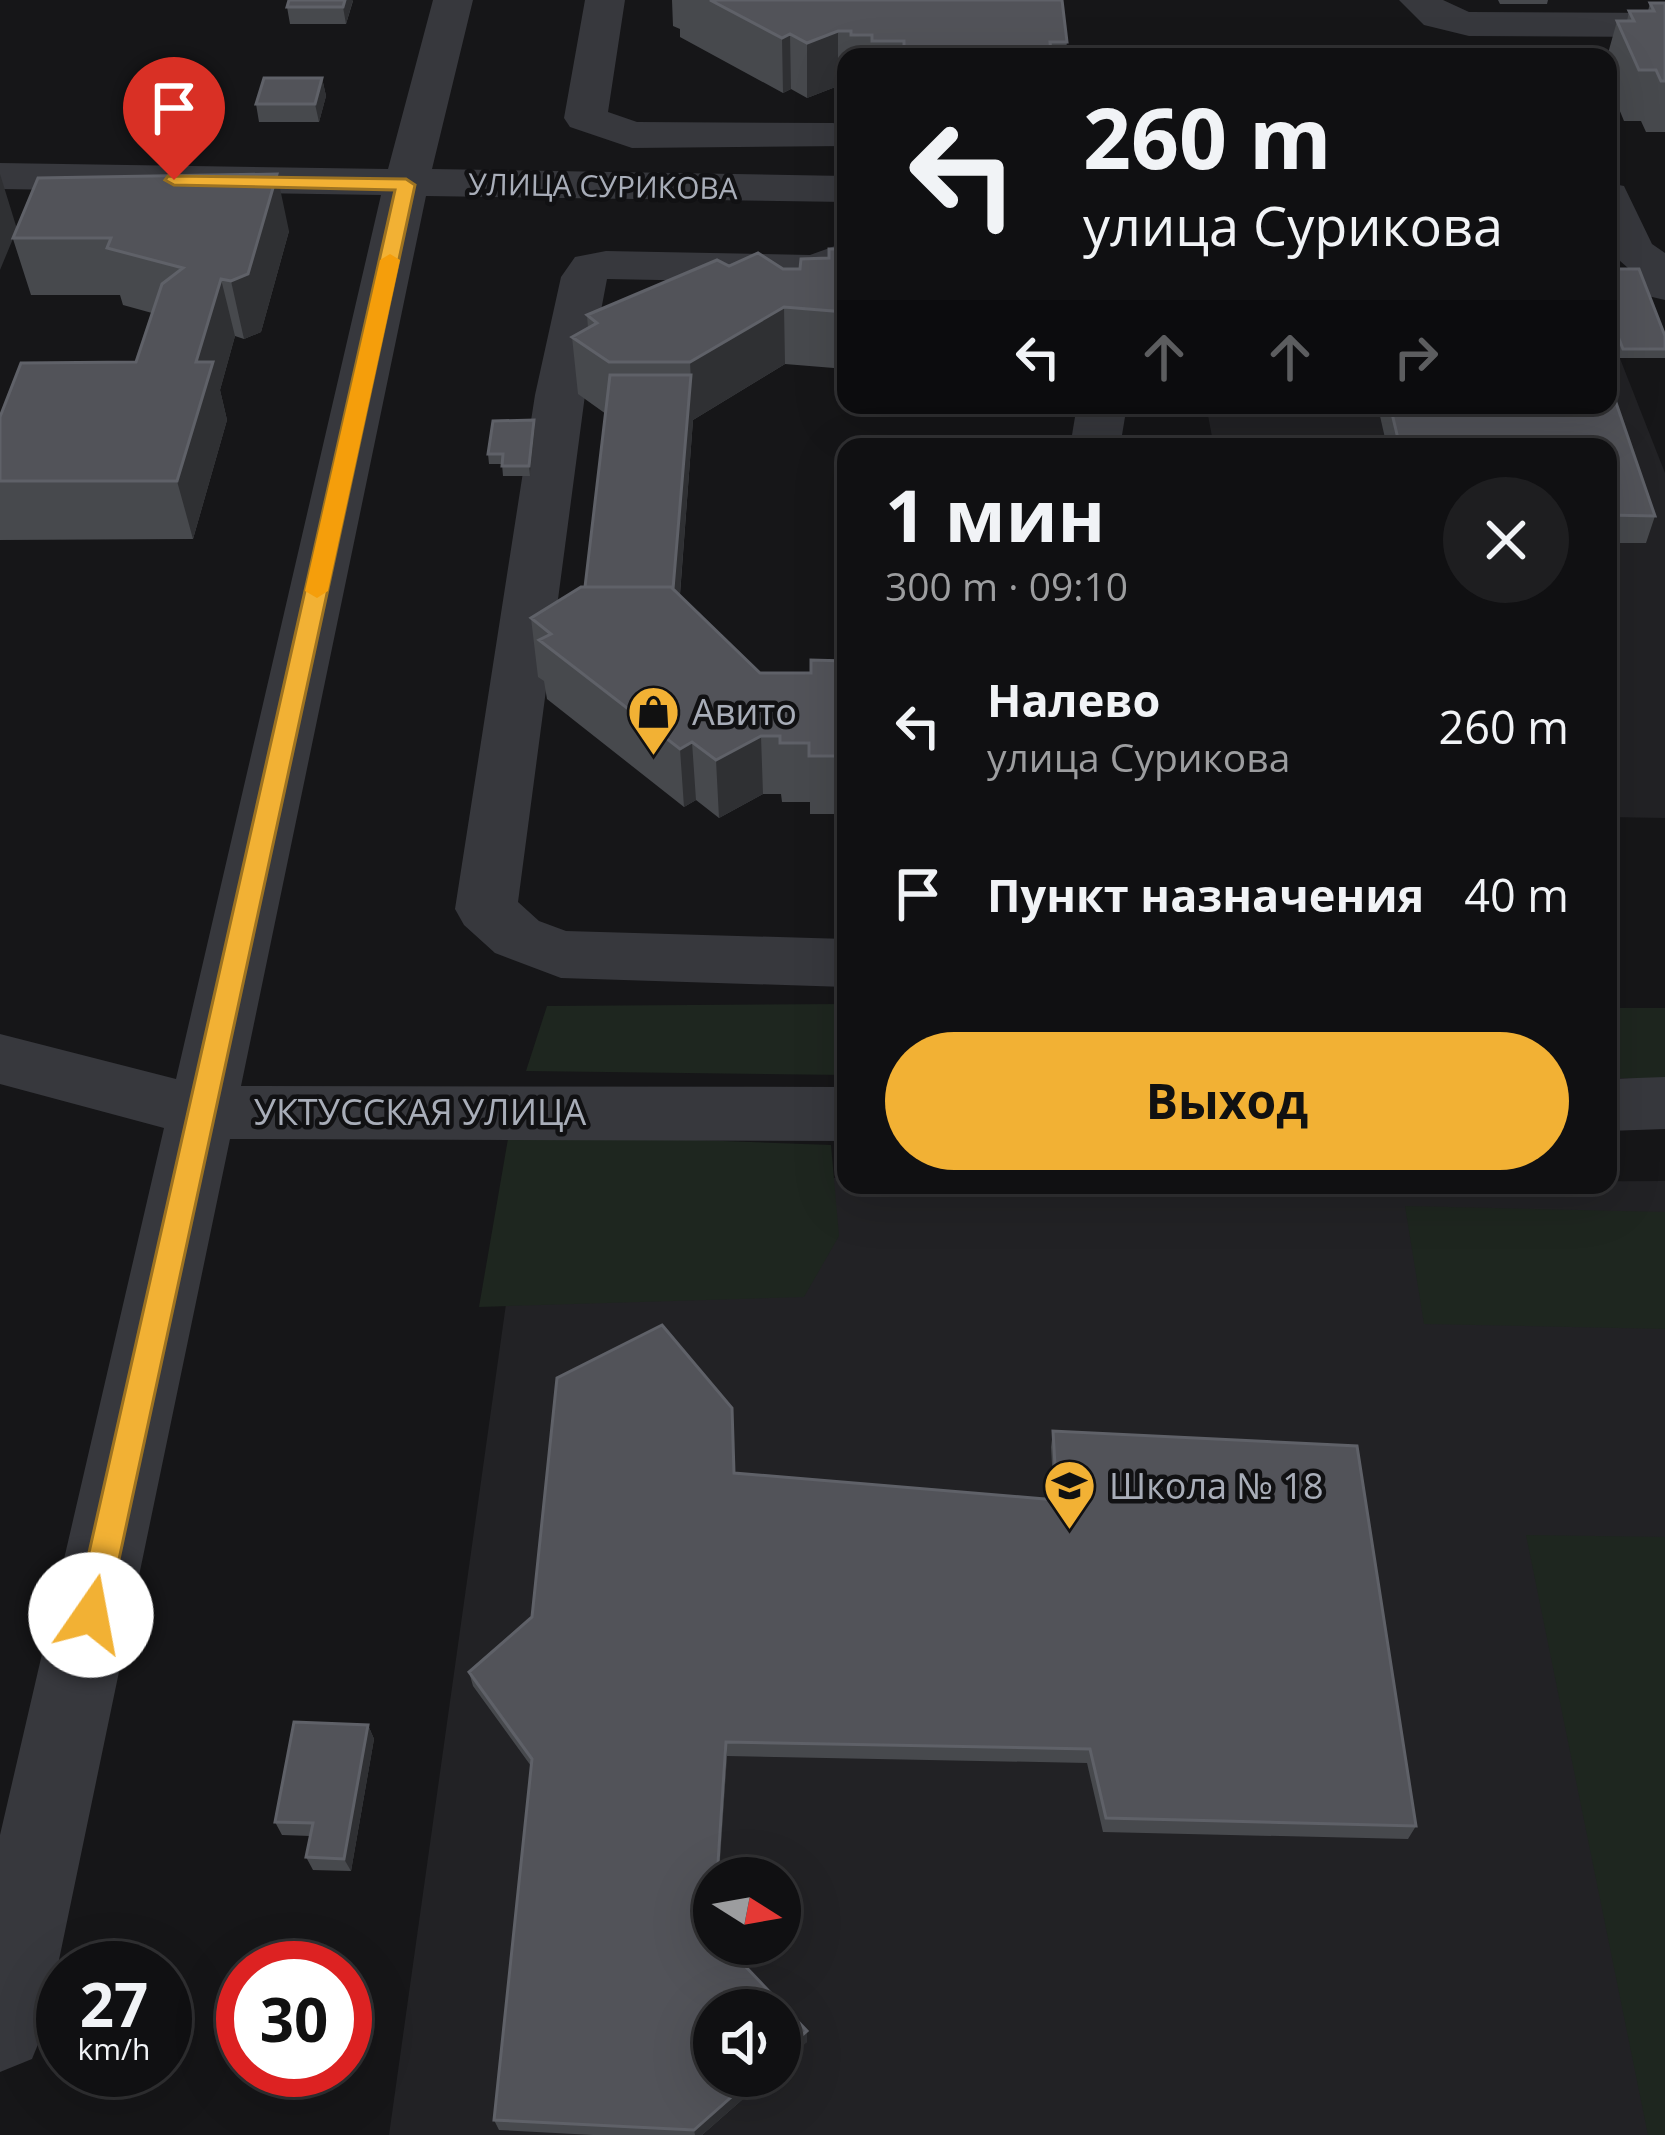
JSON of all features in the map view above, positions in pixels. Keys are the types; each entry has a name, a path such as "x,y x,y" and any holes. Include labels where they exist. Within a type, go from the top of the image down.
{"street":[{"path":"0,2027 406,185 454,0"},
{"path":"605,0 586,118 632,135 833,136"},
{"path":"1419,0 1438,16 1468,24 1585,12 1665,26"},
{"name":"УЛИЦА СУРИКОВА","path":"0,176 837,189"},
{"path":"1621,196 1633,251 1659,270 1665,286"},
{"path":"837,260 817,269 606,265 591,267 584,278 560,395 486,910 517,937 561,954 837,963"},
{"name":"УКТУССКАЯ УЛИЦА","path":"0,1060 202,1112 837,1114"},
{"path":"1617,1105 1665,1103"}],"shaded area":[{"path":"1617,351 1665,473 1665,818 1617,817 1617,438 1212,438 1208,414 1617,414"},
{"path":"837,1004 837,1075 526,1071 547,1006"},
{"path":"1617,1008 1665,1008 1665,1078 1617,1078"},
{"path":"509,1133 831,1145 839,1236 804,1297 479,1307"},
{"name":"Школа № 18","path":"524,1176 837,1178 837,1194 1617,1194 1617,1181 1665,1181 1665,2135 389,2135"},
{"path":"1405,1206 1665,1212 1665,1329 1424,1324"},
{"path":"1526,1535 1665,1537 1665,2135 1648,2135"}],"building":[{"path":"289,0 345,0 343,7 287,7"},
{"path":"710,0 1062,0 1067,42 1050,42 1051,48 904,48 904,41 872,41 872,35 851,35 851,31 807,43 790,34 782,38"},
{"path":"1650,3 1665,3 1665,81 1656,70 1639,70 1617,21 1634,21 1629,11 1654,11"},
{"path":"264,78 322,78 315,104 256,104"},
{"path":"277,174 248,274 231,281 221,279 196,362 213,362 177,481 0,481 0,417 21,363 136,362 162,284 183,268 107,248 111,238 13,238 38,178"},
{"path":"829,249 837,249 837,311 784,307 690,362 609,362 572,337 597,323 587,315 717,260 729,266 758,253 783,269 800,269 801,259 829,258"},
{"path":"1617,269 1639,269 1665,336 1665,349 1623,349 1617,334"},
{"path":"610,375 691,375 673,589 585,587"},
{"path":"1617,406 1655,516 1617,515 1617,438 1398,438 1392,414 1617,414"},
{"path":"534,420 529,466 502,466 503,454 488,454 493,421"},
{"path":"581,587 671,587 760,673 811,673 811,660 837,661 837,756 809,756 809,743 780,743 780,736 761,736 716,760 692,742 680,749 539,640 551,634 531,618"},
{"path":"662,1325 732,1408 734,1473 1057,1500 1053,1431 1357,1446 1416,1826 1106,1818 1090,1749 726,1742 718,1857 693,1857 693,1965 744,1965 767,1989 693,1989 693,2097 731,2097 694,2130 494,2120 532,1759 469,1672 532,1617 557,1378"},
{"path":"294,1722 368,1725 344,1859 306,1857 313,1823 275,1822"}],"slow traffic":[{"path":"317,591 390,260"}],"place":[{"name":"Авито","path":"653,758"},
{"name":"Школа № 18","path":"1070,1532"}],"route":[{"path":"91,1615 406,185 174,180"}]}
